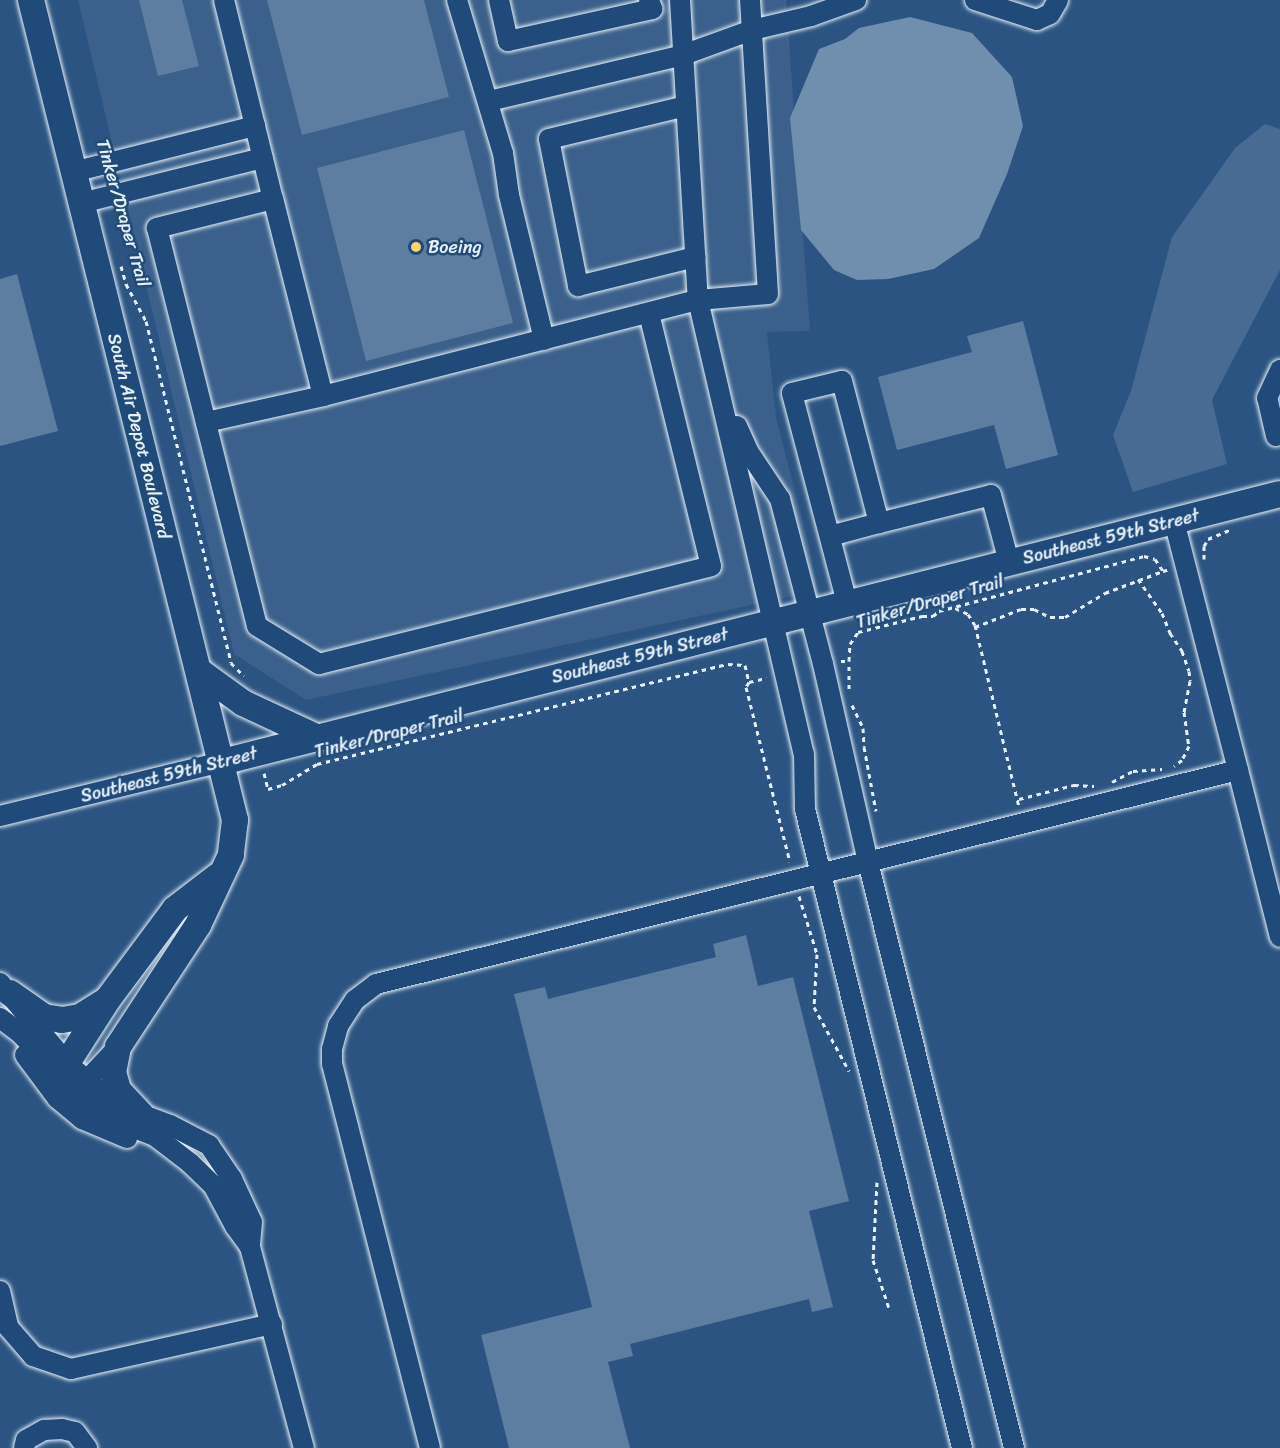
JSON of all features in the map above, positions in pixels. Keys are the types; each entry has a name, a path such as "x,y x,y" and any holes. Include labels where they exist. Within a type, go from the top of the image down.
{"main road":[{"name":"South Air Depot Boulevard","path":"31,0 235,820 231,855 194,933 118,1047"},
{"name":"Southeast 59th Street","path":"222,762 1280,494"},
{"path":"199,671 243,703 318,738"},
{"path":"74,1077 108,999 176,909 223,872"},
{"path":"5,988 44,1017 62,1020 80,1017 108,999"},
{"path":"118,1047 113,1072 118,1090 142,1116"}],"street":[{"path":"224,0 323,396"},
{"path":"458,0 503,153 509,195 544,340"},
{"path":"499,0 508,41 651,9 649,0"},
{"path":"680,0 698,300 804,754 805,809 962,1448"},
{"path":"206,422 323,396 698,300 768,294 750,0"},
{"path":"489,101 683,55 752,30 811,16 856,0"},
{"path":"975,0 1037,20 1050,14 1058,0"},
{"path":"686,106 549,139 578,286 695,257"},
{"path":"73,171 255,126"},
{"path":"81,203 263,158"},
{"path":"273,199 157,228 258,626 319,664 711,566 649,313"},
{"path":"1279,440 1267,398 1280,370"},
{"path":"847,603 792,393 842,381 879,523"},
{"path":"720,389 748,451 780,499 824,664 868,862 1014,1448"},
{"path":"830,536 991,495 1010,562"},
{"path":"1174,521 1280,937"},
{"name":"Southeast 59th Street","path":"0,816 222,762"},
{"path":"430,1448 332,1064 332,1049 338,1026 355,1000 376,984 1238,770"},
{"path":"5,988 74,1077 89,1105 121,1123 154,1136 190,1163 213,1185 235,1226 250,1247 304,1448"},
{"path":"2,1021 74,1077 116,1105 170,1125 209,1145 232,1179 252,1222 250,1247"},
{"path":"2,1021 57,1098 82,1119 120,1137 168,1148"},
{"path":"74,1077 118,1047"},
{"path":"0,1291 8,1327 33,1356 71,1369 272,1324"},
{"path":"24,1448 26,1440 44,1431 62,1429 75,1432 87,1448"}],"path":[{"name":"Tinker/Draper Trail","path":"119,261 126,284 146,321 231,663 245,678"},
{"path":"975,627 1021,609 1034,609 1056,618 1070,615 1105,593 1138,579 1204,560 1204,546 1208,539 1230,530"},
{"name":"Tinker/Draper Trail","path":"849,661 850,644 858,632 922,616 933,616 1144,556 1155,560 1163,571"},
{"path":"1105,786 1133,771 1169,768 1176,765 1189,746 1184,712 1190,681 1186,661 1162,613 1138,579"},
{"path":"955,608 971,617 975,627 1018,799 1018,811"},
{"path":"824,664 849,661 850,696 863,728 864,747 876,798 876,819"},
{"name":"Tinker/Draper Trail","path":"258,753 268,789 282,785 317,764 728,664 745,665 749,682"},
{"path":"785,674 749,682 746,687 790,862"},
{"path":"1018,799 1074,785 1098,786"},
{"path":"798,891 806,926 817,954 814,1007 851,1075"},
{"path":"876,1176 878,1197 873,1260 889,1308"}],"shaded area":[{"path":"78,0 786,0 810,331 767,332 776,417 809,547 817,591 306,700 234,654"},
{"path":"910,17 972,33 1012,77 1023,126 1007,174 979,238 934,269 888,279 857,280 834,270 801,230 790,118 819,49 845,39 859,28"},
{"path":"1265,124 1280,129 1280,270 1212,400 1227,464 1133,492 1113,435 1131,391 1172,237 1235,148"}],"building":[{"path":"139,0 182,0 199,66 158,76"},
{"path":"267,0 424,0 449,97 302,135"},
{"path":"464,130 513,323 366,361 317,168"},
{"path":"17,274 58,431 0,446 0,279"},
{"path":"1023,321 1058,455 1006,469 994,425 897,450 878,377 972,352 967,336"},
{"path":"746,935 758,986 793,977 849,1201 809,1211 833,1307 812,1312 809,1299 630,1344 633,1356 608,1362 630,1448 509,1448 481,1335 592,1307 514,994 545,987 548,999 716,957 713,944"}],"place":[{"name":"Boeing","path":"416,247"}]}
